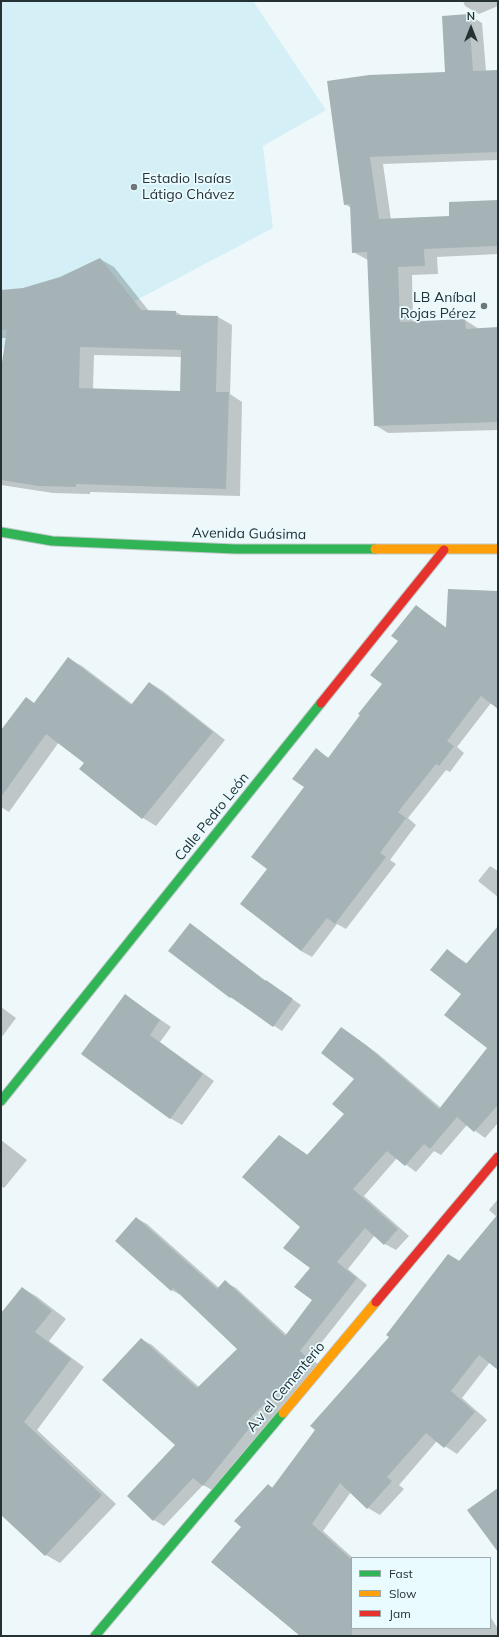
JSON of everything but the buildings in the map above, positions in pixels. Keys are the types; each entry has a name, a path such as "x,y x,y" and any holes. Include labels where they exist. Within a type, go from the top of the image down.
{"street":[{"name":"Avenida Guásima","path":"1,532 52,542 235,549 498,549"},
{"name":"Calle Pedro León","path":"1,1101 444,550"},
{"name":"A.v el Cementerio","path":"96,1636 498,1156"}],"shaded area":[{"name":"Estadio Isaías Látigo Chávez","path":"1,1 253,1 326,110 263,146 273,228 133,302 6,349 1,349"}],"traffic: fast":[{"path":"1,532 52,541 235,549 375,549"},
{"path":"1,1101 321,703"},
{"path":"95,1636 283,1413"}],"traffic: slow":[{"path":"375,549 498,549"},
{"path":"283,1413 376,1302"}],"traffic: jam":[{"path":"321,703 444,550"},
{"path":"376,1302 498,1157"}],"place":[{"name":"Estadio Isaías Látigo Chávez","path":"134,187"},
{"name":"LB Aníbal Rojas Pérez","path":"484,306"}]}
